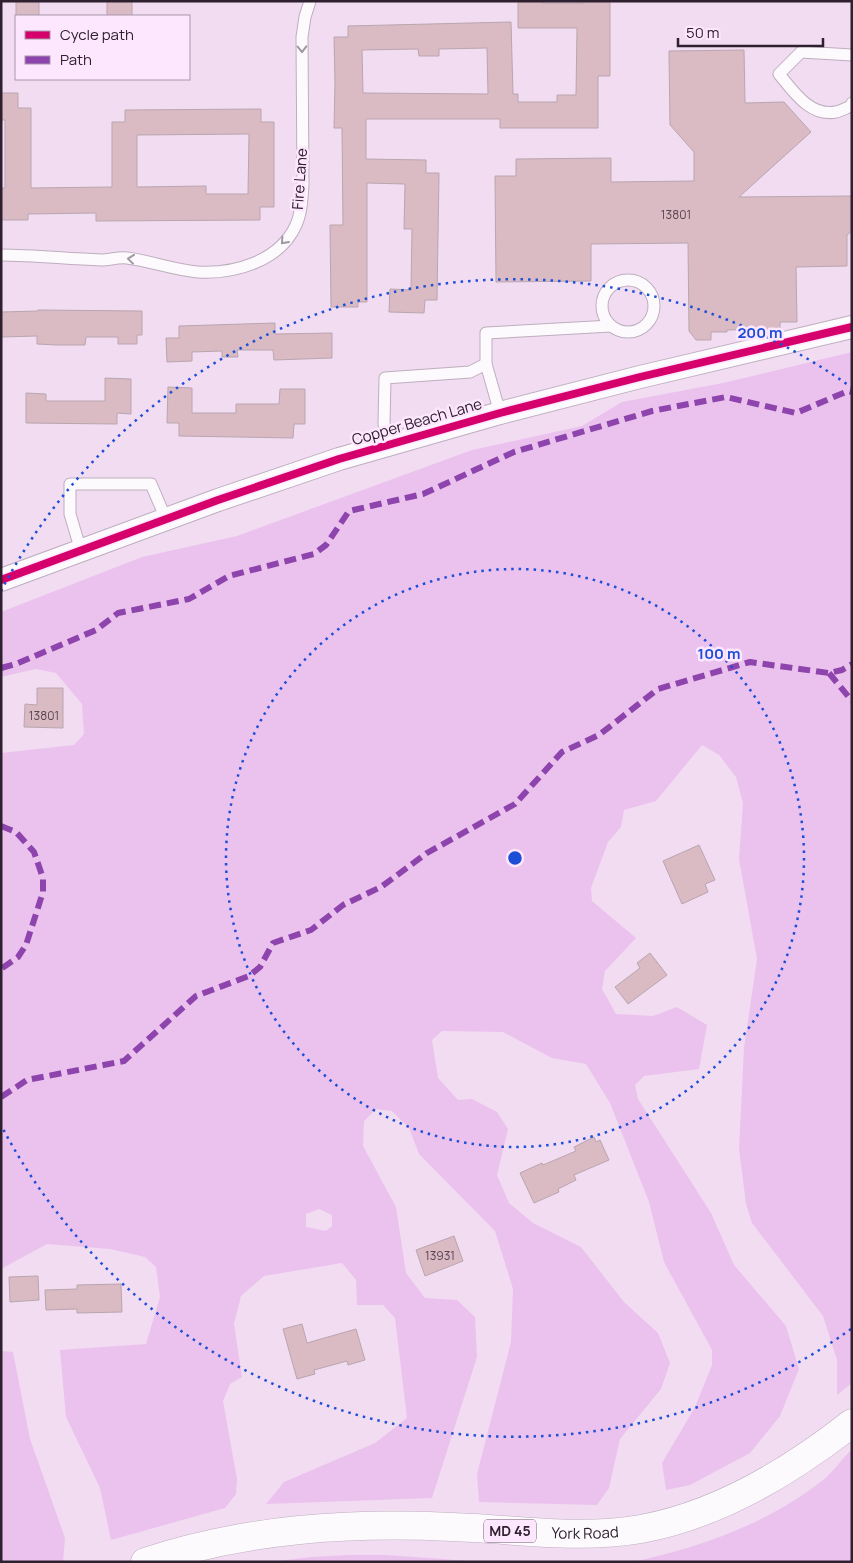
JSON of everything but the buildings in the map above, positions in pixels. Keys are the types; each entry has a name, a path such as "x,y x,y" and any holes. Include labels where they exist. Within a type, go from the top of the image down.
{"main road":[{"name":"York Road","path":"145,1562 223,1541 321,1527 418,1525 560,1534 642,1529 716,1505 765,1482 852,1422"}],"street":[{"name":"Copper Beach Lane","path":"1,580 166,519 339,459 500,413 660,372 852,327"}],"lane":[{"name":"Fire Lane","path":"1,255 102,260 124,258 198,272 223,271 246,266 262,260 273,252 296,225 301,208 303,184 302,37 304,18 310,1"},
{"path":"852,55 801,52 779,74 802,101 818,111 835,112 851,106 852,103"},
{"path":"500,413 486,364 486,332 611,326 626,332 635,332 643,328 653,315 653,298 643,285 627,280 618,282 610,287 602,302 602,311 605,319 611,326"},
{"path":"391,444 384,424 385,378 470,372 486,364"},
{"path":"81,551 70,514 70,484 151,484 166,519"}],"shaded area":[{"path":"852,352 852,1383 837,1395 837,1360 823,1316 752,1223 746,1204 739,1149 744,1048 757,959 739,859 743,803 736,777 719,755 702,745 656,801 624,810 621,827 608,842 591,888 592,901 636,938 605,971 602,989 616,1014 653,1016 677,1007 707,1025 699,1069 644,1076 635,1085 638,1099 711,1213 734,1265 786,1326 799,1369 780,1416 750,1453 690,1485 666,1490 662,1463 695,1407 712,1365 712,1350 664,1262 649,1202 610,1103 586,1064 552,1058 503,1032 442,1031 432,1040 438,1078 458,1100 472,1099 497,1112 508,1129 497,1175 509,1203 533,1223 581,1247 624,1302 658,1333 670,1363 661,1389 620,1439 609,1488 597,1505 479,1502 477,1474 511,1342 513,1289 495,1231 419,1154 409,1128 392,1111 376,1109 364,1121 363,1146 396,1207 406,1273 425,1298 457,1300 475,1317 477,1357 432,1498 266,1504 284,1482 375,1443 407,1418 395,1318 383,1305 357,1305 356,1280 342,1263 264,1276 241,1296 234,1324 242,1377 230,1384 223,1401 237,1479 236,1494 225,1508 111,1540 100,1488 66,1417 60,1350 146,1344 160,1297 156,1267 145,1257 110,1249 47,1244 1,1269 1,753 74,745 84,734 82,704 56,673 36,669 1,677 1,612 142,557 237,536 472,450 582,426 622,402 723,383","holes":["319,1209 332,1215 332,1226 326,1231 306,1227 306,1214"]},
{"path":"1,1351 13,1352 30,1439 65,1538 63,1562 1,1562"},
{"path":"852,1449 852,1562 632,1562 708,1541 757,1521 780,1509 823,1480"},
{"path":"349,1555 386,1555 484,1562 270,1562"}],"marked path":[{"path":"1,668 16,664 96,630 118,613 189,599 229,576 314,554 326,545 349,511 423,494 514,452 652,411 726,397 796,413 848,391 852,392"},
{"path":"1,1097 27,1080 124,1061 196,996 249,976 260,967 273,943 311,930 343,905 381,887 427,853 515,804 562,752 599,735 658,689 750,662 829,673 842,670 852,664"},
{"path":"829,673 852,701"},
{"path":"1,826 16,832 34,852 43,878 43,892 26,945 18,957 1,969"}],"cycle path":[{"path":"1,580 218,500 339,459 500,413 640,377 852,327"}]}
